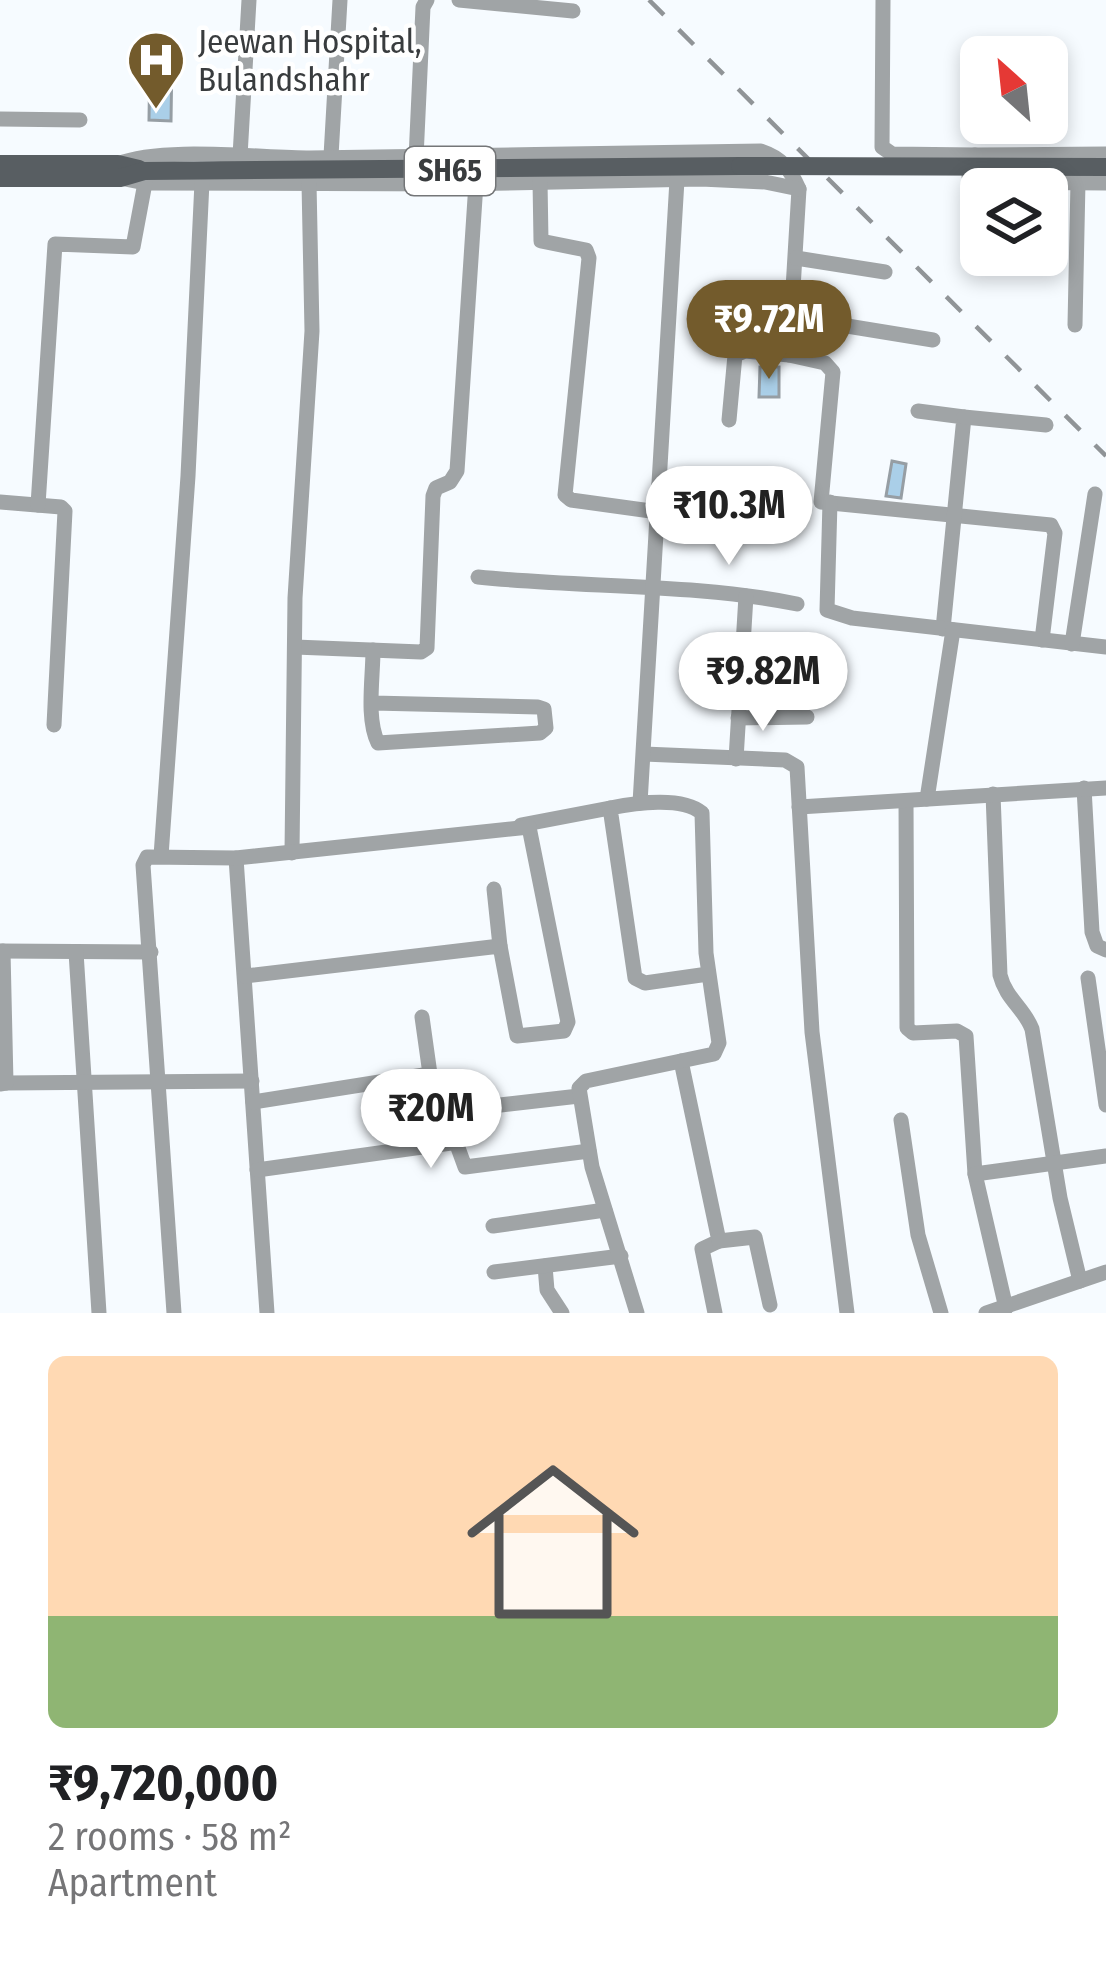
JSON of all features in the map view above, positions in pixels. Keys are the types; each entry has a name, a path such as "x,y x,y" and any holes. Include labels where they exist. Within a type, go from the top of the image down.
{"main road":[{"name":"SH65","path":"0,164 119,171 144,177 740,166 1106,167"},
{"name":"SH65","path":"0,178 119,171"}],"street":[{"path":"240,157 249,0"},
{"path":"331,156 340,0"},
{"path":"416,158 427,0"},
{"path":"459,0 573,11"},
{"path":"883,0 882,147 892,154 1106,154"},
{"path":"0,119 80,120"},
{"path":"119,171 143,158 761,151 776,156 791,171 799,189 789,355"},
{"path":"975,155 969,159 969,176 978,182 1106,182"},
{"path":"38,505 56,244 134,247 144,177 309,183 677,179 765,182 799,189"},
{"path":"640,803 677,179"},
{"path":"541,181 541,241 586,250 590,258 565,494 571,500 658,512"},
{"path":"161,856 188,476 202,182"},
{"path":"1076,325 1078,182"},
{"path":"292,853 295,647 310,375 309,183"},
{"path":"295,647 421,652 427,647 433,496 457,470 476,183"},
{"path":"796,258 884,272"},
{"path":"791,316 933,340"},
{"path":"729,420 735,355 745,351 825,363 833,372 821,502 1054,526 1042,640"},
{"path":"918,411 1046,425"},
{"path":"927,799 948,629 964,417"},
{"path":"659,484 754,493"},
{"path":"1072,644 1095,494"},
{"path":"0,502 61,507 66,514 54,725"},
{"path":"830,502 827,610 852,618 1106,647"},
{"path":"478,577 746,596 797,604"},
{"path":"736,759 746,596"},
{"path":"373,650 373,703 374,735 378,743 540,734 546,728 544,709 538,707 373,703"},
{"path":"738,718 807,717"},
{"path":"644,754 792,762 799,776 815,1073 848,1313"},
{"path":"1084,788 1092,932 1097,946 1106,950"},
{"path":"799,808 1106,788"},
{"path":"993,794 1000,975 1008,998 1027,1014 1032,1029 1080,1281"},
{"path":"906,801 908,1028 913,1033 957,1031 966,1036 975,1174 1006,1308"},
{"path":"174,1313 143,865 147,857 292,853 518,826 640,803 693,806 702,813 708,974 719,1048 714,1054 586,1081 579,1088 589,1151 637,1313"},
{"path":"610,808 635,978 645,983 708,974"},
{"path":"494,889 517,1036 564,1030 568,1022 531,831 529,826 518,826"},
{"path":"236,858 267,1313"},
{"path":"245,976 500,946"},
{"path":"151,952 2,951 3,1083 252,1081"},
{"path":"76,952 99,1313"},
{"path":"1088,978 1106,1105"},
{"path":"253,1102 430,1074 422,1017"},
{"path":"681,1061 719,1241"},
{"path":"483,1107 580,1096"},
{"path":"901,1120 918,1235 941,1313"},
{"path":"257,1170 451,1143 457,1144 463,1165 468,1167 589,1151"},
{"path":"975,1174 1106,1156"},
{"path":"493,1226 605,1210"},
{"path":"715,1313 702,1249 719,1241 755,1237 770,1305"},
{"path":"494,1272 621,1256"},
{"path":"545,1266 547,1290 562,1313"},
{"path":"986,1313 1106,1272"}],"building":[{"path":"150,53 172,53 171,121 149,120"},
{"path":"760,367 779,367 779,397 759,397"},
{"path":"892,461 906,464 901,498 886,496"}],"railway":[{"path":"649,0 1106,456"}],"place":[{"name":"Jeewan Hospital, Bulandshahr","path":"156,111"}]}
